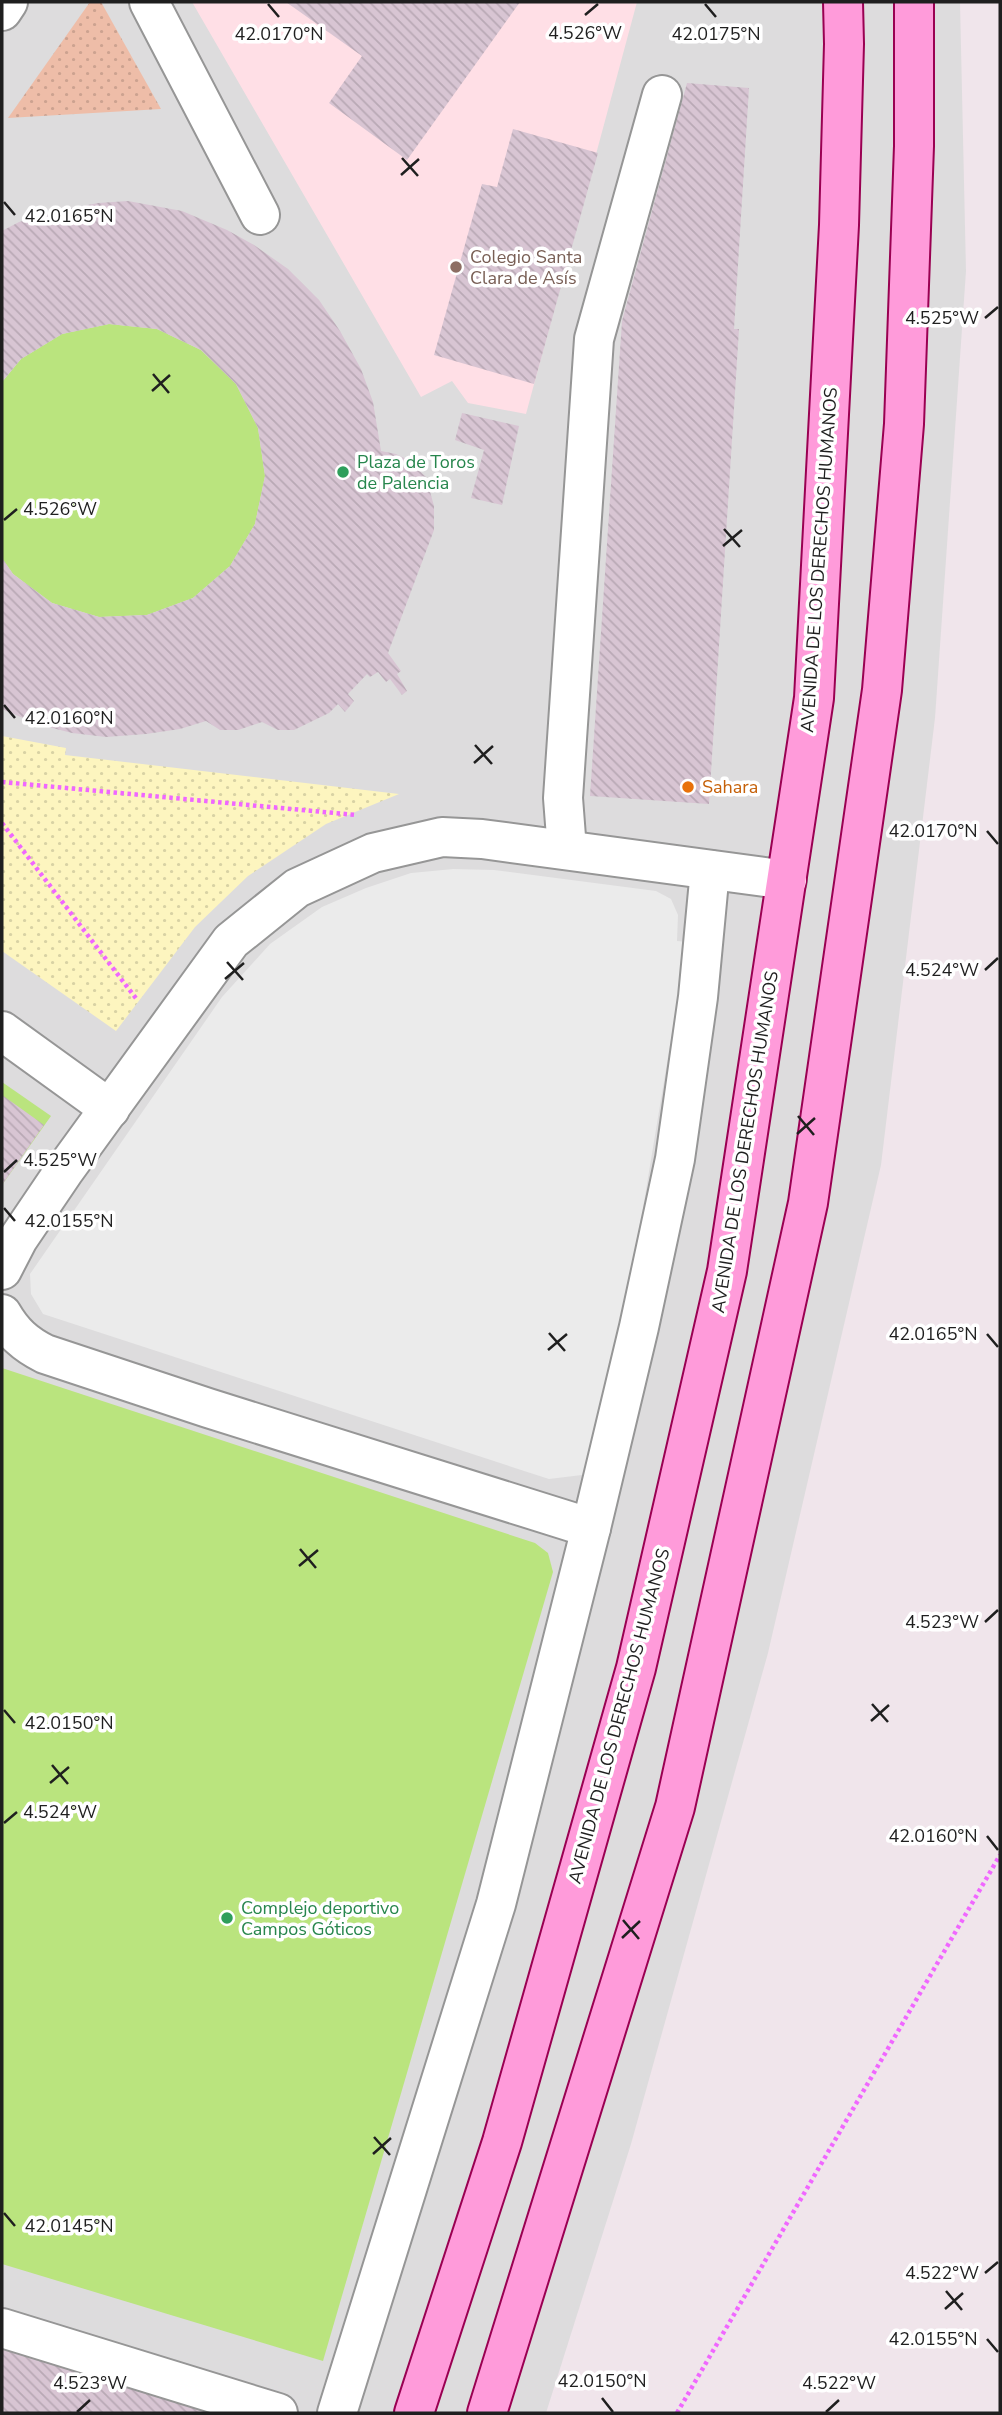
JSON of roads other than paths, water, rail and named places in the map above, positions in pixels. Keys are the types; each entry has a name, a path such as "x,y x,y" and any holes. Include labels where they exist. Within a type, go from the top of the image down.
{"main road":[{"name":"AVENIDA DE LOS DERECHOS HUMANOS","path":"414,2413 502,2142 636,1668 727,1271 814,698 839,225 845,44 843,2"},
{"path":"487,2413 675,1807 808,1203 883,677 904,424 914,146 914,2"}],"street":[{"path":"2,11 8,2"},
{"path":"149,2 260,215"},
{"path":"567,850 563,798 594,339 662,95"},
{"path":"2,1270 18,1239 41,1205 232,941 297,888 373,853 442,837 482,839 787,880"},
{"path":"337,2413 496,1904 591,1528 639,1327 675,1159 700,984 710,870"},
{"path":"2,1031 110,1110"},
{"path":"2,1314 10,1329 27,1345 45,1354 591,1528"},
{"path":"2,2328 278,2413"}],"place":[{"name":"Colegio Santa Clara de Asís","path":"456,267"},
{"name":"Plaza de Toros de Palencia","path":"343,472"},
{"name":"Sahara","path":"688,787"},
{"name":"Complejo deportivo Campos Góticos","path":"227,1918"}]}
